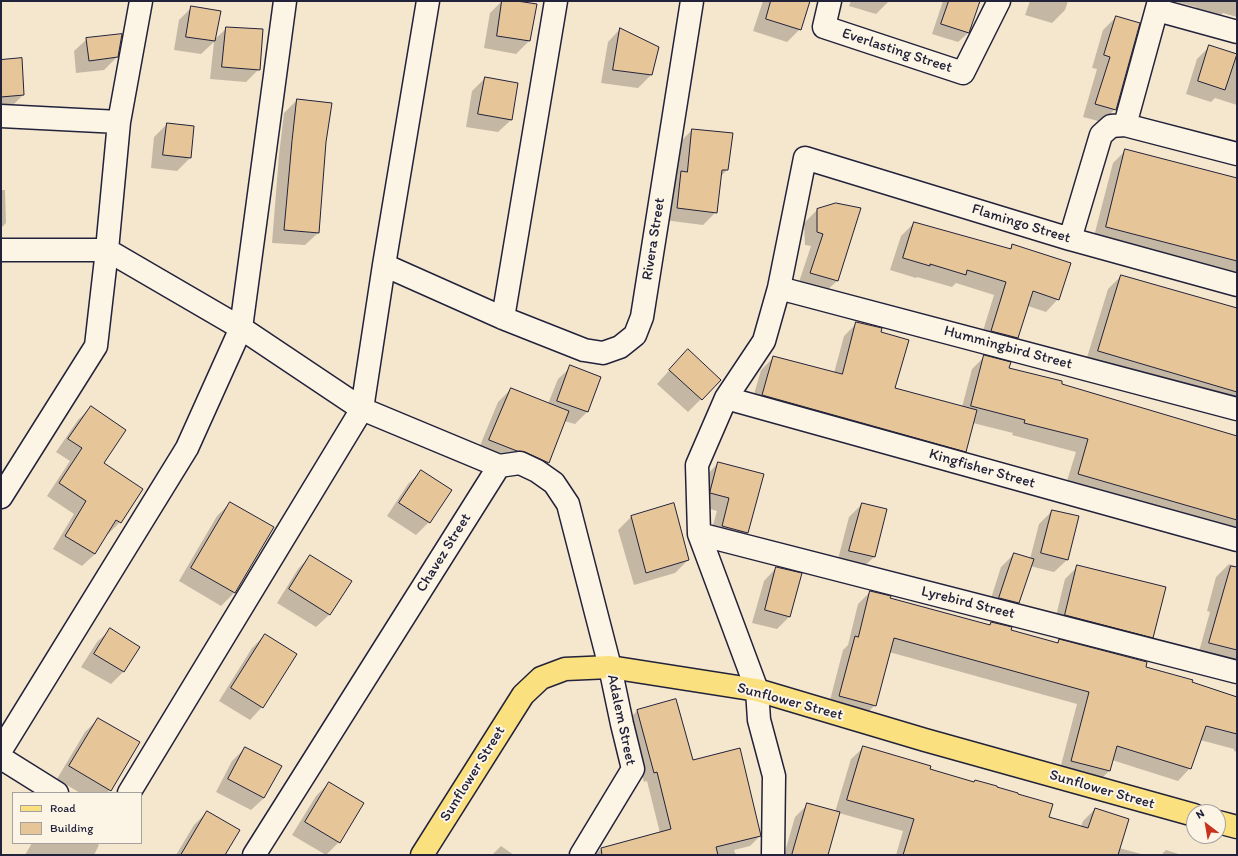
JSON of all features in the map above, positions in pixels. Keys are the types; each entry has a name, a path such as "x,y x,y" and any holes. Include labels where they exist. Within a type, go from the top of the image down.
{"main road":[{"name":"Sunflower Street","path":"422,855 523,695 541,678 565,669 610,667 757,690 925,740 1186,813"},
{"path":"1226,824 1237,827"}],"street":[{"path":"1,497 96,346 119,122 141,1"},
{"path":"1,750 187,448 241,328 285,1"},
{"path":"130,792 362,409 384,265 428,1"},
{"path":"503,318 556,1"},
{"name":"Rivera Street","path":"384,265 503,318 584,350 603,353 620,347 635,335 642,318 692,1"},
{"name":"Everlasting Street","path":"830,1 824,27 963,73 999,1"},
{"path":"1125,125 1158,6 1237,32"},
{"path":"1,116 119,122"},
{"path":"1070,239 1101,135 1111,126 1125,125 1237,154"},
{"name":"Flamingo Street","path":"779,288 806,158 1070,239 1237,285"},
{"path":"1,250 107,250 241,328 362,409 499,466 520,463 537,471 554,483 568,504 610,667"},
{"path":"773,855 774,776 759,720 757,690 699,534 697,465 726,398 764,341 779,288"},
{"name":"Hummingbird Street","path":"779,288 1237,409"},
{"name":"Kingfisher Street","path":"726,398 1237,540"},
{"name":"Chavez Street","path":"254,855 499,466"},
{"name":"Lyrebird Street","path":"699,534 1237,672"},
{"name":"Adalem Street","path":"581,855 634,770 622,724 610,667"},
{"path":"1,758 55,792"}],"building":[{"path":"502,1 517,1 537,4 530,41 497,36"},
{"path":"771,1 810,1 801,30 766,19"},
{"path":"949,1 980,1 969,33 941,24"},
{"path":"191,6 221,11 215,41 186,37"},
{"path":"1116,16 1140,23 1116,110 1095,104 1110,57 1104,55"},
{"path":"226,27 263,29 260,70 222,67"},
{"path":"620,28 659,47 652,75 613,70"},
{"path":"122,34 118,57 89,61 86,38"},
{"path":"1209,45 1237,54 1225,90 1198,81"},
{"path":"22,58 24,95 1,97 1,60"},
{"path":"485,77 518,83 512,120 478,114"},
{"path":"297,99 332,103 326,142 319,233 284,230"},
{"path":"167,123 194,126 191,158 163,155"},
{"path":"692,129 733,133 728,170 722,170 717,213 677,208 681,171 687,172"},
{"path":"1125,149 1237,178 1237,261 1106,227"},
{"path":"836,203 861,208 838,281 810,273 823,234 817,232 817,209"},
{"path":"914,222 1011,249 1012,244 1071,263 1059,300 1033,291 1018,338 991,331 1006,282 967,270 966,275 930,264 930,266 903,258"},
{"path":"1121,275 1237,308 1237,392 1098,351"},
{"path":"856,322 882,328 881,332 909,340 895,388 977,410 966,452 762,395 773,356 842,374"},
{"path":"688,349 721,380 702,400 669,370"},
{"path":"984,355 1011,362 1009,368 1062,381 1062,384 1237,436 1237,520 1078,474 1088,439 1024,423 1025,420 971,406"},
{"path":"570,365 601,377 588,412 557,401"},
{"path":"511,388 569,411 549,463 525,452 517,451 489,440"},
{"path":"91,406 126,430 104,463 143,489 121,523 116,520 95,554 65,536 86,501 59,483 82,448 68,439"},
{"path":"718,462 764,474 748,533 722,526 729,498 710,493"},
{"path":"421,470 452,490 430,523 399,503"},
{"path":"230,502 274,527 235,593 191,568"},
{"path":"674,503 689,560 646,573 631,516"},
{"path":"862,503 887,509 875,557 849,551"},
{"path":"1052,510 1079,516 1068,560 1041,553"},
{"path":"1014,553 1034,559 1019,603 999,598"},
{"path":"310,555 352,581 330,615 289,589"},
{"path":"1077,565 1166,587 1153,638 1065,615"},
{"path":"1231,566 1237,567 1237,650 1209,643"},
{"path":"776,567 802,573 790,617 765,610"},
{"path":"870,591 891,596 890,598 990,625 991,622 1012,627 1011,630 1058,643 1059,639 1147,662 1146,667 1193,680 1192,682 1237,697 1237,734 1206,726 1191,769 1117,746 1110,771 1071,761 1089,692 894,638 876,706 839,696 855,636 858,637"},
{"path":"110,628 140,647 124,672 94,654"},
{"path":"265,634 297,654 263,708 231,688"},
{"path":"676,699 693,760 740,748 761,836 716,847 718,855 602,855 601,848 671,829 657,772 654,773 637,710"},
{"path":"98,718 140,742 111,791 69,766"},
{"path":"863,746 931,766 930,769 974,782 975,780 997,786 1053,804 1049,817 1088,828 1095,808 1129,819 1118,855 903,855 914,819 847,800"},
{"path":"245,747 282,766 264,798 228,779"},
{"path":"329,782 364,803 340,843 305,822"},
{"path":"807,803 840,812 828,855 792,855"},
{"path":"207,811 240,830 225,855 181,855"}]}
